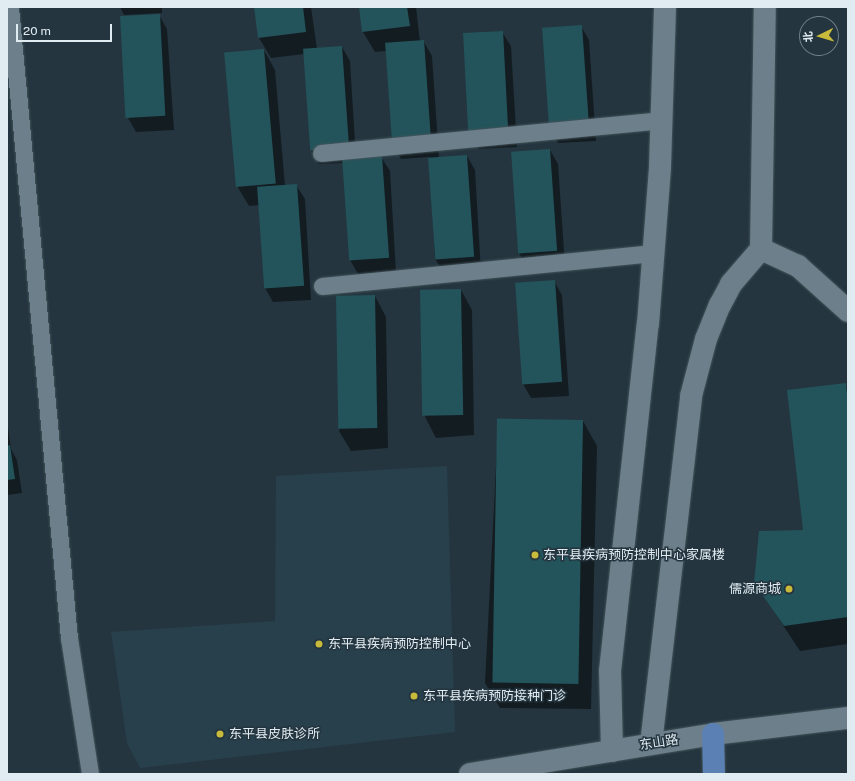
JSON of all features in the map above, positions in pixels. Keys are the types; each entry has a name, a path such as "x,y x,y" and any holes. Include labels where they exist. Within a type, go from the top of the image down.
{"main road":[{"path":"713,734 714,774"}],"street":[{"path":"612,751 610,671 648,324 662,120 665,7"},
{"path":"651,744 691,396 706,339 720,305 731,284 761,249 765,7"},
{"path":"761,249 798,266 848,311"},
{"name":"东山路","path":"470,774 713,734 848,718"}],"lane":[{"path":"10,7 69,638 90,774"},
{"path":"320,154 662,120"},
{"path":"322,286 653,253"}],"shaded area":[{"path":"447,466 455,732 140,768 127,743 111,632 275,621 276,476"}],"building":[{"path":"254,7 303,7 306,32 258,38"},
{"path":"359,7 407,7 410,26 362,32"},
{"path":"160,14 165,116 125,118 120,16"},
{"path":"582,25 589,127 549,130 542,28"},
{"path":"503,31 508,133 468,135 463,33"},
{"path":"424,40 431,143 392,145 385,43"},
{"path":"342,46 349,148 310,150 303,49"},
{"path":"264,49 276,183 236,187 224,52"},
{"path":"550,149 557,251 518,253 511,152"},
{"path":"467,155 474,257 435,259 428,158"},
{"path":"382,156 389,258 349,261 342,159"},
{"path":"297,184 304,286 264,289 257,187"},
{"path":"555,280 562,382 522,385 515,283"},
{"path":"461,289 463,415 422,416 420,290"},
{"path":"375,295 377,428 338,429 336,296"},
{"path":"846,383 848,404 848,617 784,626 754,583 759,531 803,530 787,390"},
{"name":"东平县疾病预防控制中心家属楼","path":"497,418 583,420 578,684 492,682"},
{"path":"10,445 15,479 7,480 7,446"}],"place":[{"name":"东平县疾病预防控制中心家属楼","path":"535,555"},
{"name":"儒源商城","path":"789,589"},
{"name":"东平县疾病预防控制中心","path":"319,644"},
{"name":"东平县疾病预防接种门诊","path":"414,696"},
{"name":"东平县皮肤诊所","path":"220,734"}]}
